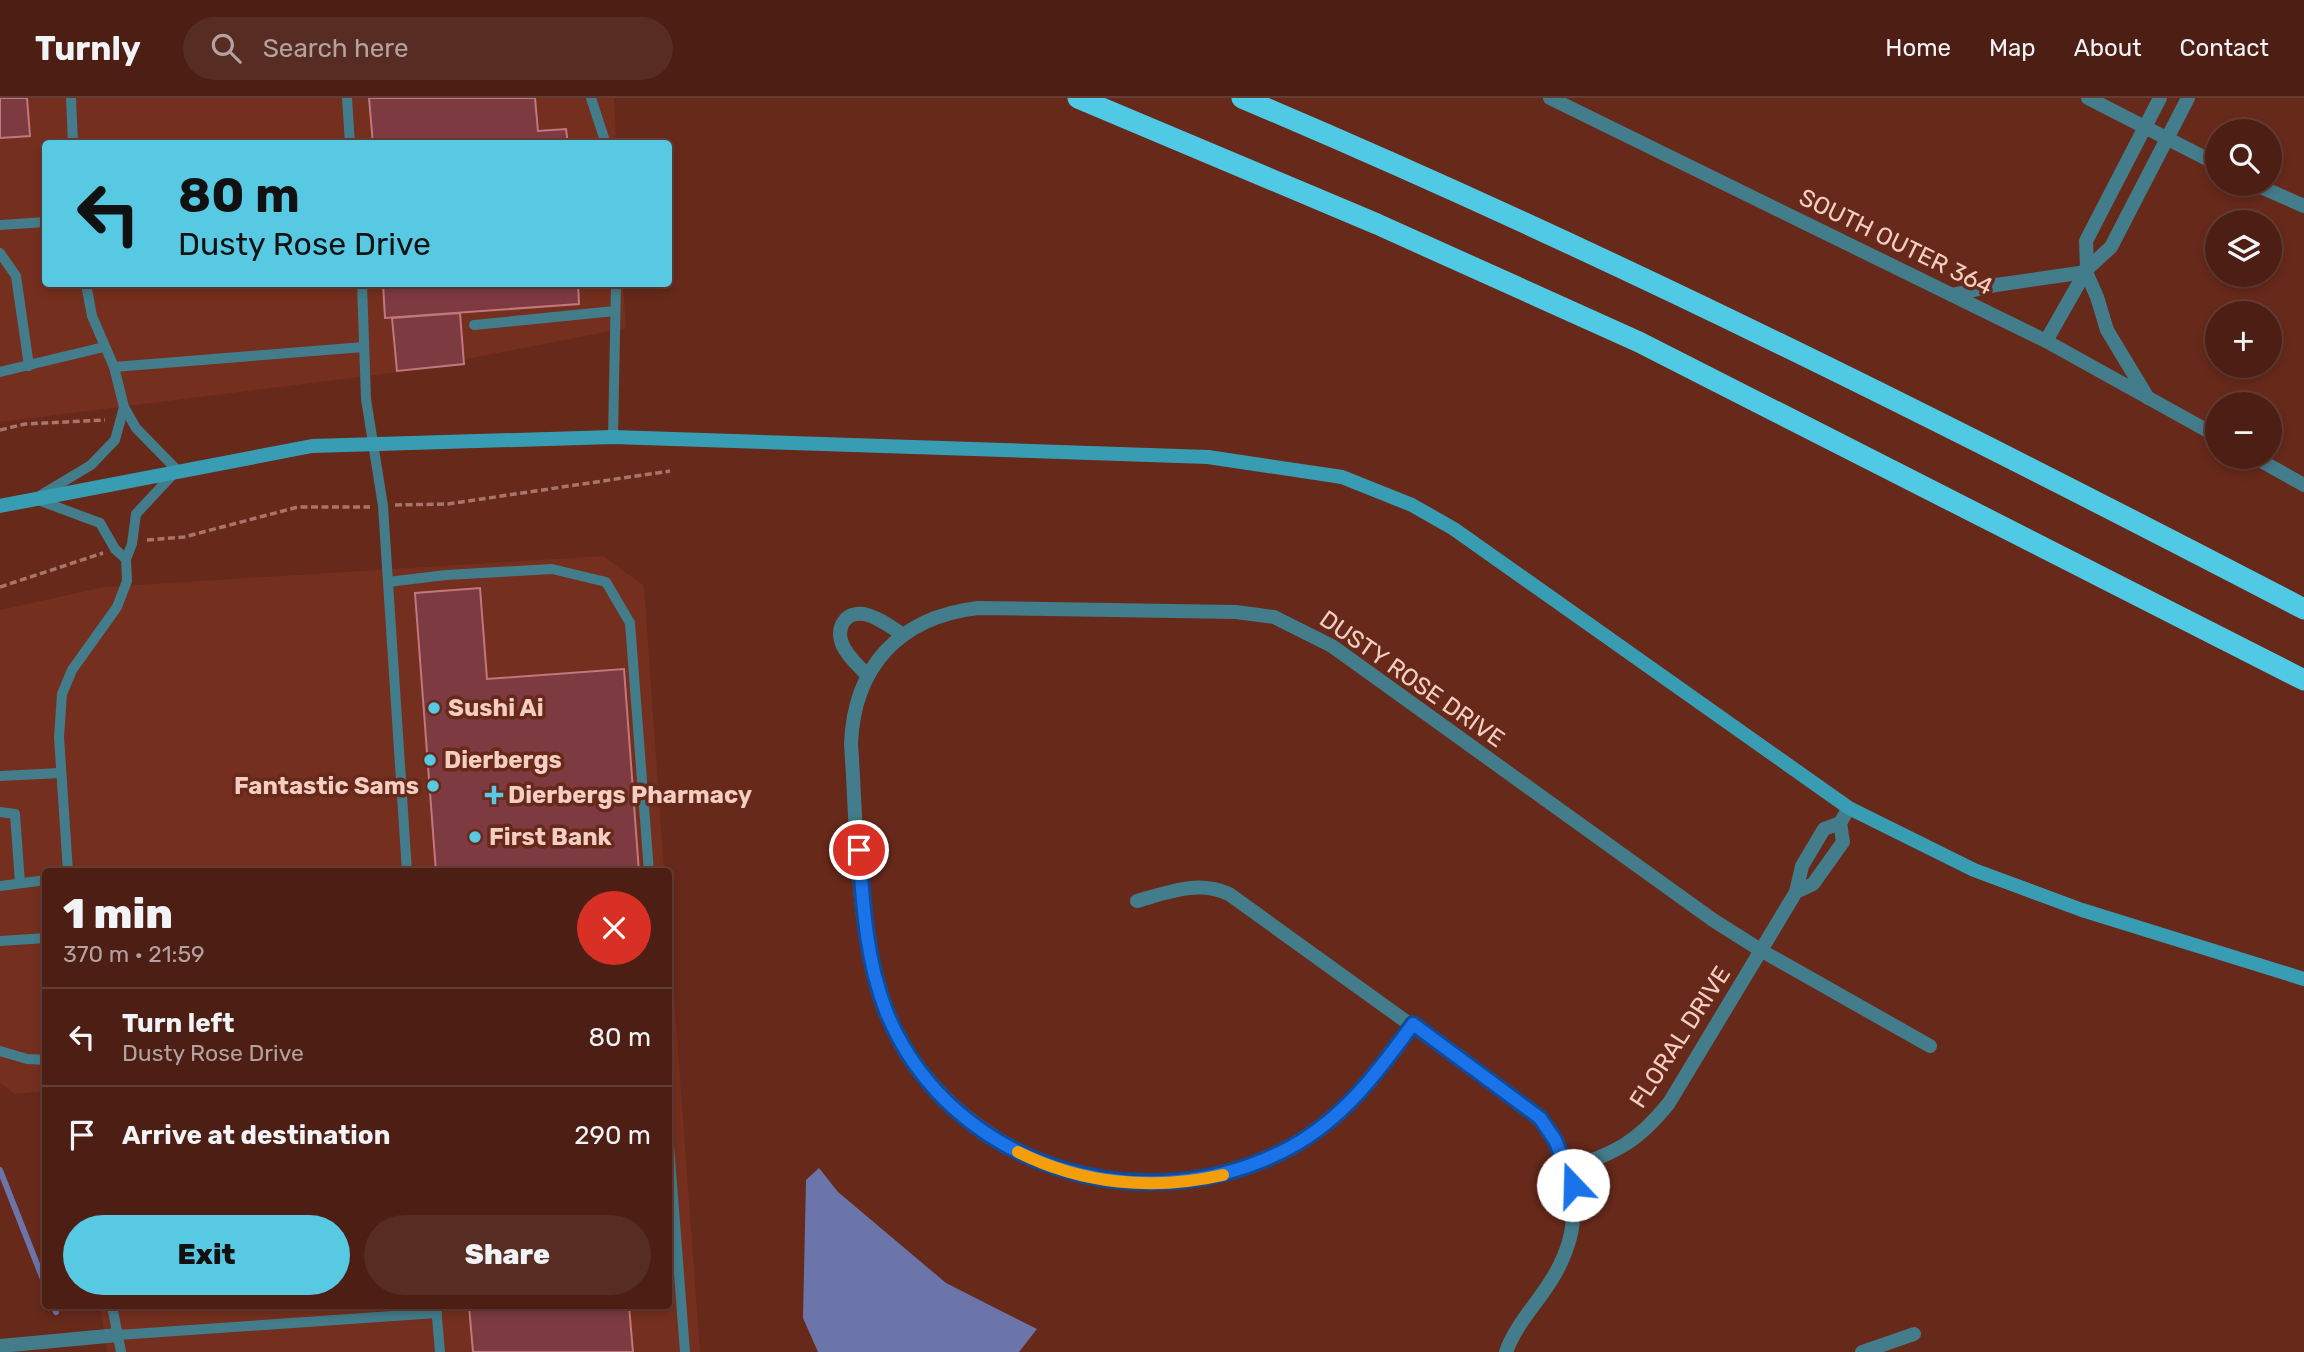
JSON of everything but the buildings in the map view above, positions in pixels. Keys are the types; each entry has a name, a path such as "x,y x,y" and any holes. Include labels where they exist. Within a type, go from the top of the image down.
{"highway":[{"path":"1078,98 1365,219 1639,342 2304,680"},
{"path":"1242,98 1688,298 2304,610"}],"main road":[{"path":"0,506 312,446 613,437 1208,457 1342,477 1412,505 1454,528 1849,808 1986,874 2082,909 2304,979"}],"street":[{"name":"SOUTH OUTER 364","path":"1550,98 2046,341 2205,429"},
{"path":"2088,98 2170,137 2205,157"},
{"path":"2148,398 2107,330 2087,271 2086,241 2160,98"},
{"path":"2046,341 2087,271 2111,247 2188,98"},
{"path":"2281,196 2304,206"},
{"path":"1952,295 1996,285 2087,271"},
{"path":"2275,469 2304,485"},
{"name":"DUSTY ROSE DRIVE","path":"1413,1024 1377,1074 1338,1114 1292,1147 1238,1171 1180,1182 1117,1182 1060,1169 1033,1159 995,1138 945,1098 912,1056 887,1012 870,960 851,744 852,716 859,688 867,675 903,635 931,618 953,611 978,608 1236,611 1274,617 1332,646 1702,912 1762,951 1930,1046"},
{"path":"867,675 843,646 840,627 844,620 852,614 864,614 903,635"},
{"name":"FLORAL DRIVE","path":"1569,1169 1618,1150 1646,1132 1669,1103 1796,892 1801,866 1824,829 1840,823 1849,808"},
{"name":"FLORAL DRIVE","path":"1796,892 1813,884 1843,842 1840,823"},
{"path":"1137,901 1183,888 1212,886 1229,894 1540,1118 1555,1140 1569,1169 1573,1185 1574,1213 1569,1243 1556,1273 1515,1332 1506,1352"},
{"path":"1862,1352 1914,1334"},
{"path":"0,1346 118,1335"}],"lane":[{"path":"71,98 73,140"},
{"path":"347,98 350,140"},
{"path":"591,98 605,140"},
{"path":"0,225 42,222"},
{"path":"0,253 16,276 29,366"},
{"path":"68,868 58,724 62,694 72,670 117,607 127,581 126,559 132,544 136,514 177,470 136,428 124,407 114,367 92,316 87,287"},
{"path":"362,287 366,399 383,506 407,868"},
{"path":"613,437 616,287"},
{"path":"474,325 615,311"},
{"path":"0,372 104,347"},
{"path":"114,367 364,347"},
{"path":"34,498 91,466 115,440 124,407"},
{"path":"34,498 100,523 115,549 126,559"},
{"path":"388,582 446,575 552,569 606,582 630,623 649,868"},
{"path":"0,776 61,773"},
{"path":"0,812 15,814 20,883"},
{"path":"0,886 42,880"},
{"path":"0,941 42,938"},
{"path":"0,1051 27,1059 42,1060"},
{"path":"672,1184 685,1352"},
{"path":"113,1309 121,1352"},
{"path":"118,1335 436,1309 440,1352"}],"path":[{"path":"0,430 25,424 108,419 124,407"},
{"path":"132,544 184,537 298,507 448,503 670,471"},
{"path":"0,587 115,549"}],"shaded area":[{"path":"0,98 614,98 616,140 42,140 42,287 623,287 626,328 400,372 0,422"},
{"path":"603,556 644,586 664,868 42,868 42,1091 15,1094 0,1083 0,610 104,587"},
{"path":"672,968 700,1352 107,1352 100,1309 672,1309"}],"water":[{"path":"819,1168 838,1192 946,1283 1037,1329 1019,1352 818,1352 803,1318 806,1180"}],"waterway":[{"path":"0,1170 42,1277"}],"slow traffic":[{"path":"1018,1152 1060,1169 1090,1178 1117,1182 1150,1184 1223,1175"}],"place":[{"name":"Sushi Ai","path":"434,708"},
{"name":"Dierbergs","path":"430,760"},
{"name":"Fantastic Sams","path":"433,786"},
{"name":"Dierbergs Pharmacy","path":"494,795"},
{"name":"First Bank","path":"475,837"}],"route":[{"path":"859,850 870,960 877,985 897,1033 945,1098 986,1133 1033,1159 1090,1178 1150,1184 1210,1178 1238,1171 1292,1147 1338,1114 1377,1074 1413,1024 1540,1118 1555,1140 1569,1169 1573,1185"}]}
